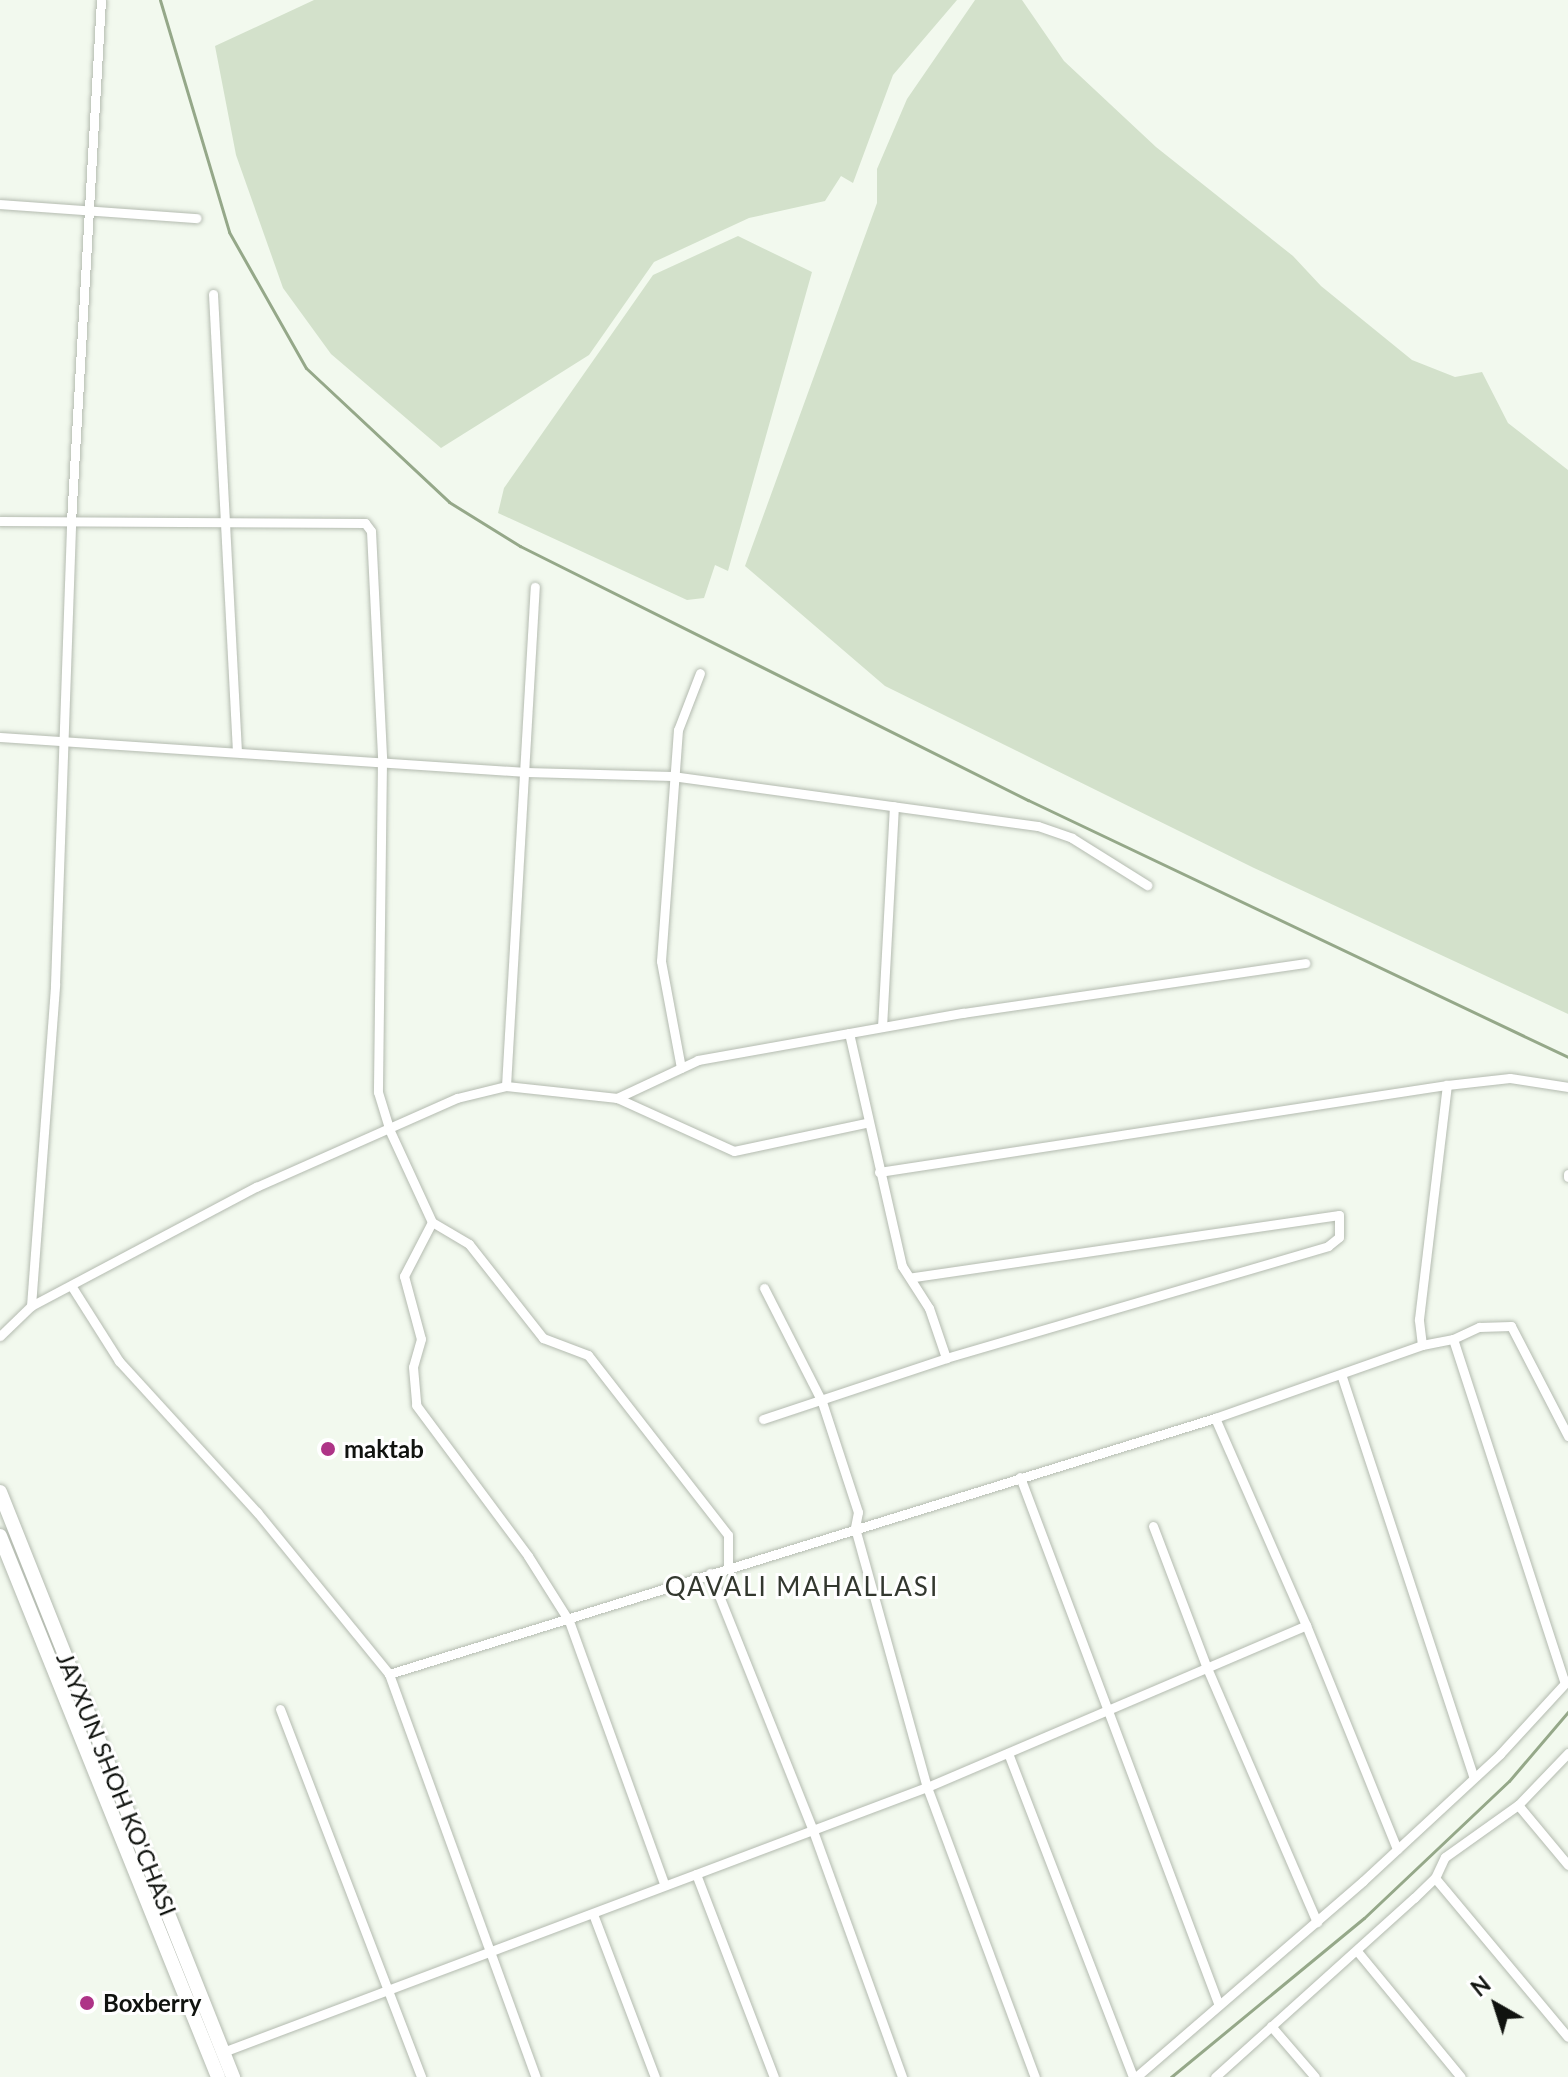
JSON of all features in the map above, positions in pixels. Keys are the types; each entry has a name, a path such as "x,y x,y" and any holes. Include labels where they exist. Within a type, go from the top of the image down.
{"highway":[{"name":"JAYXUN SHOH KO'CHASI","path":"0,1492 233,2077"},
{"name":"JAYXUN SHOH KO'CHASI","path":"0,1536 218,2077"}],"street":[{"path":"31,1306 55,985 66,742 71,522 101,0"},
{"path":"0,204 197,218"},
{"path":"213,294 222,524 237,749"},
{"path":"0,521 222,524 354,520 371,531 382,760 378,1092 389,1129 432,1222 469,1244 543,1338 588,1355 728,1535 728,1566"},
{"path":"506,1086 535,587"},
{"path":"681,1068 661,961 672,776 678,730 700,673"},
{"path":"0,737 237,749 526,772 672,776 1038,826 1072,838 1147,885"},
{"path":"882,1027 894,806"},
{"path":"617,1098 698,1060 882,1027 1305,963"},
{"path":"849,1033 866,1123 902,1266 912,1277 946,1358"},
{"path":"879,1172 1447,1085 1510,1078 1568,1087"},
{"path":"1422,1345 1419,1319 1447,1085"},
{"path":"0,1336 31,1306 314,1157 389,1129 457,1098 506,1086 617,1098 734,1151 866,1123"},
{"path":"763,1419 822,1402 946,1358 1328,1246 1339,1237 1339,1215 912,1277"},
{"path":"432,1222 404,1276 421,1339 413,1367 416,1405 528,1556 569,1621 664,1884"},
{"path":"72,1287 119,1361 257,1512 389,1674 536,2077"},
{"path":"764,1288 822,1402 858,1512 855,1528 927,1787 1035,2077"},
{"path":"389,1674 569,1621 728,1566 1215,1418 1342,1377 1422,1345 1453,1339 1479,1327 1511,1326 1568,1436"},
{"path":"1008,1753 1134,2077 1317,1922 1397,1849 1566,1682 1453,1339"},
{"path":"1342,1377 1473,1776"},
{"path":"1215,1418 1306,1625 1397,1849"},
{"path":"1020,1477 1218,2003"},
{"path":"1153,1526 1207,1668 1317,1922"},
{"path":"710,1573 812,1828 902,2077"},
{"path":"223,2052 927,1787 1306,1625"},
{"path":"280,1709 421,2077"},
{"path":"1215,2077 1435,1878 1445,1857 1518,1805 1568,1753"},
{"path":"1518,1805 1568,1865"},
{"path":"696,1874 774,2077"},
{"path":"1435,1878 1568,2037"},
{"path":"593,1914 655,2077"},
{"path":"1357,1951 1461,2077"},
{"path":"1271,2026 1315,2077"}],"green space":[{"path":"314,0 957,0 893,75 853,183 841,176 825,201 749,218 654,262 589,355 441,448 331,354 283,288 236,155 215,46"},
{"path":"975,0 1022,0 1064,61 1156,147 1293,256 1321,286 1412,360 1455,377 1482,372 1508,423 1568,470 1568,1014 1254,868 885,686 745,566 877,203 877,169 907,99"},
{"path":"738,236 812,272 728,571 715,565 704,598 687,600 498,513 504,488 653,275"}],"waterway":[{"path":"160,0 229,232 306,368 449,502 520,546 1028,800 1568,1057"},
{"path":"1171,2077 1364,1918 1509,1781 1568,1712"}],"place":[{"name":"maktab","path":"328,1449"},
{"name":"Boxberry","path":"87,2003"}],"district":[{"name":"QAVALI MAHALLASI","path":"802,1587"}]}
